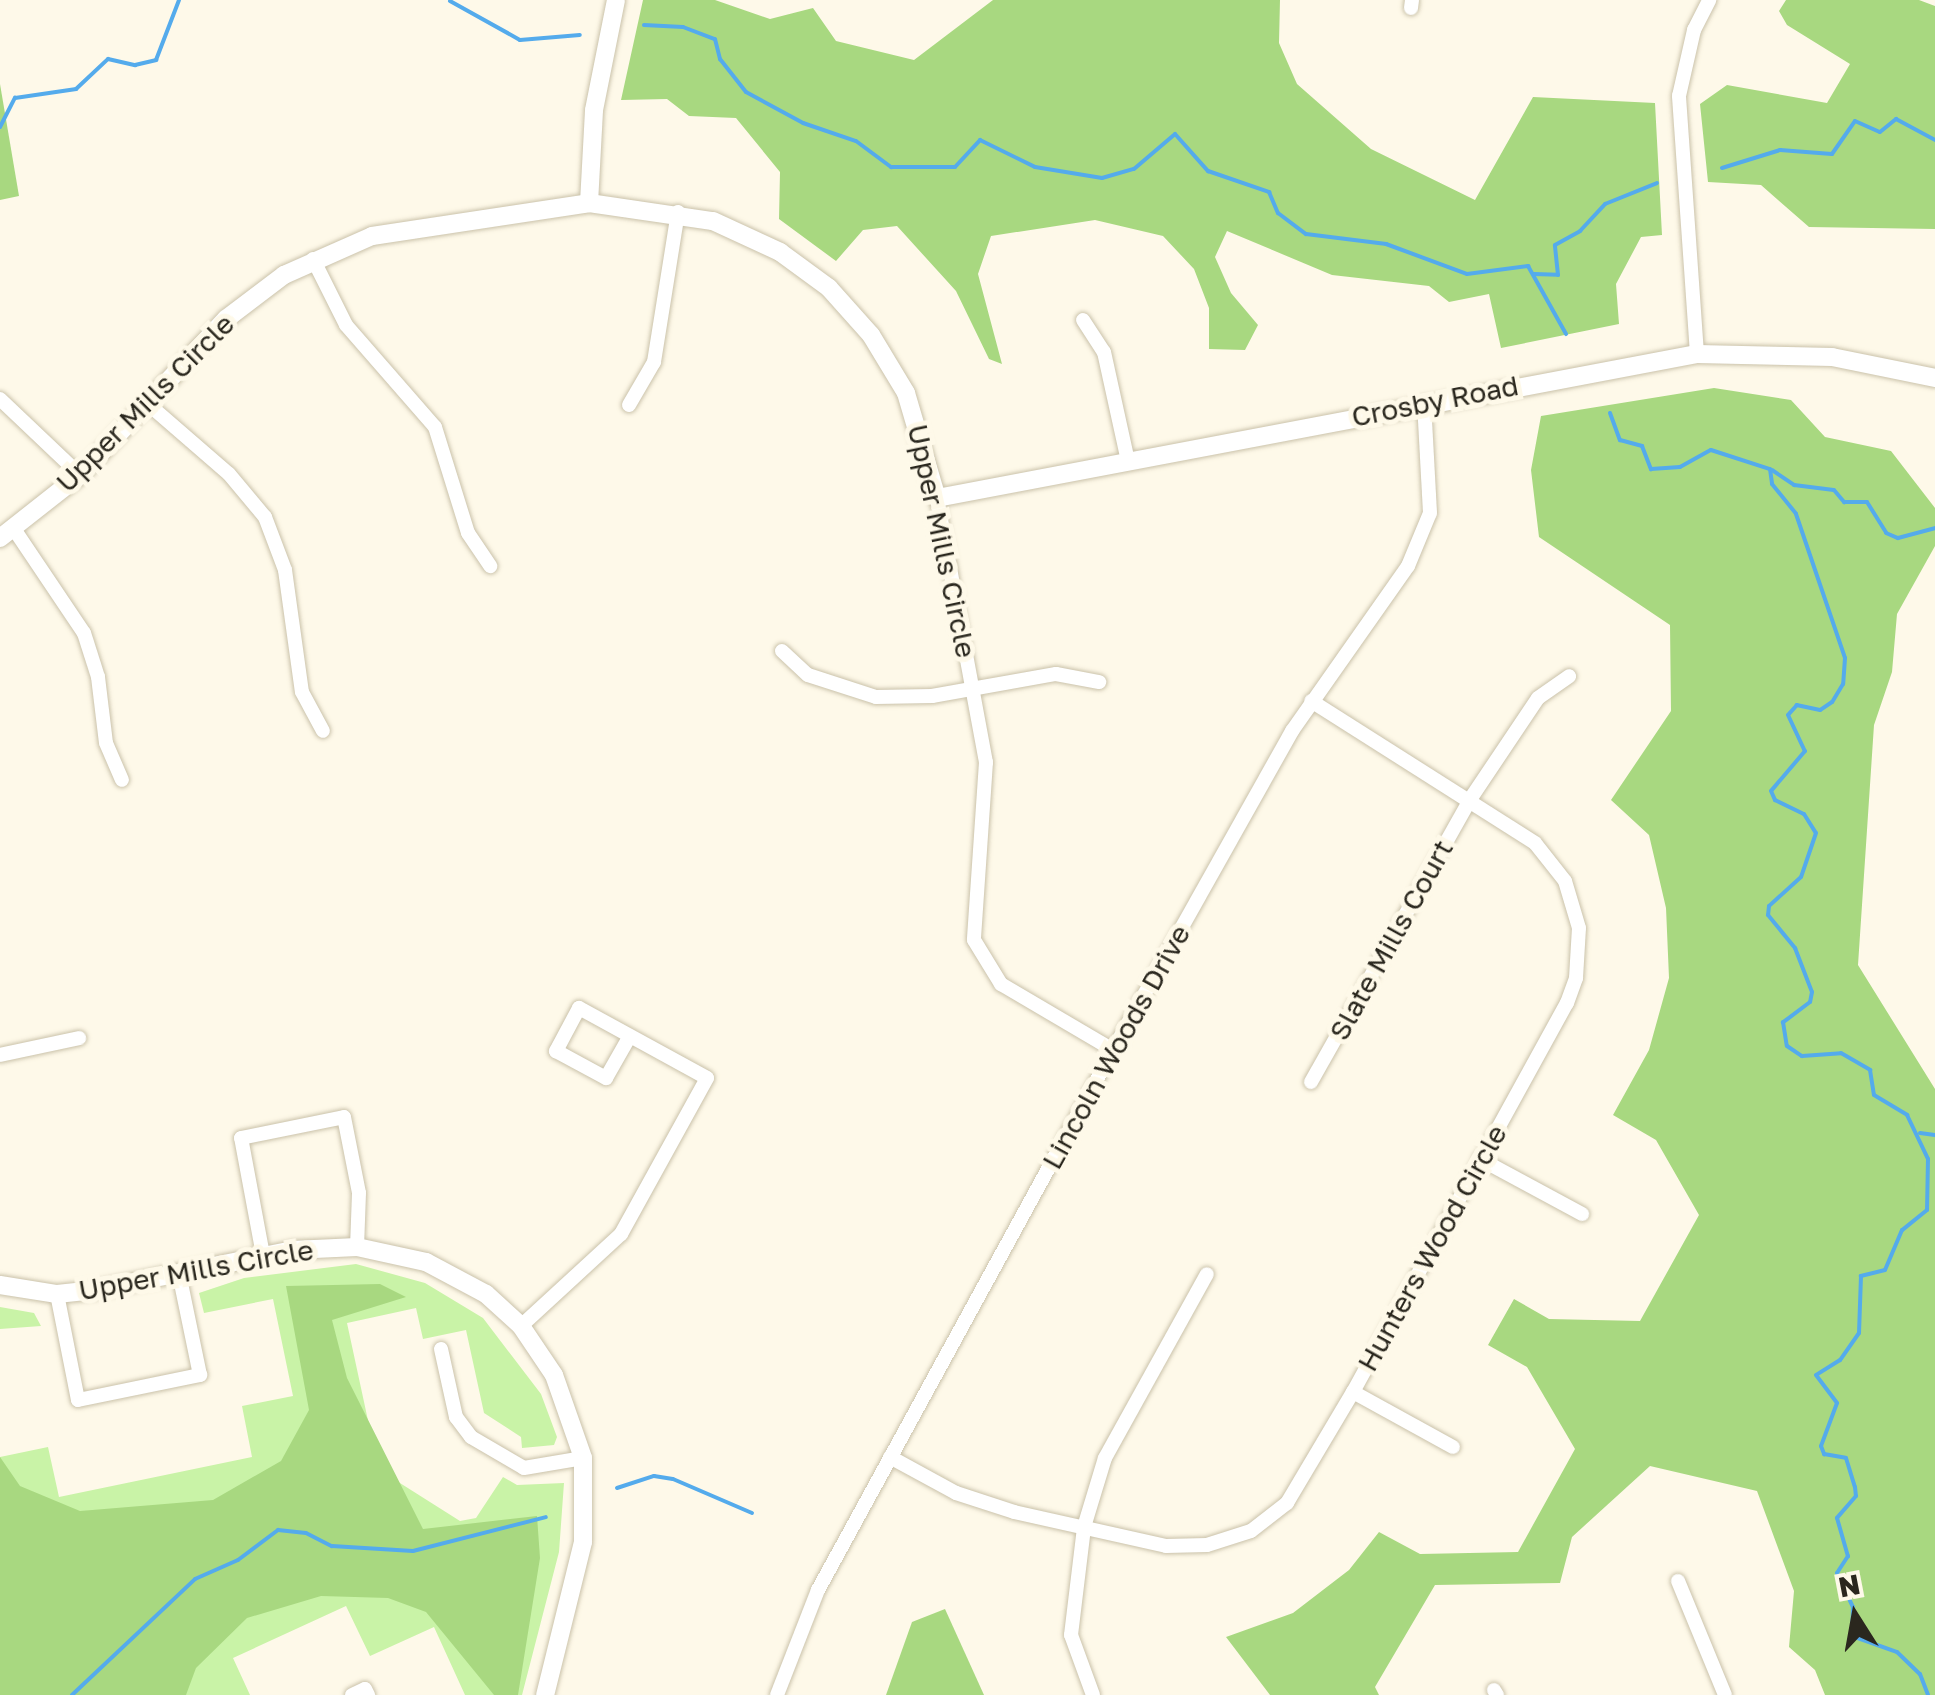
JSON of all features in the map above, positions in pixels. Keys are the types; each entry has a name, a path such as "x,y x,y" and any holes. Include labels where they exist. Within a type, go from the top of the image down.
{"street":[{"path":"589,203 594,110 616,0"},
{"path":"1697,354 1680,96 1694,30 1709,0"},
{"name":"Upper Mills Circle","path":"7,533 80,475 226,319 312,258 396,230 589,203 678,212 780,252 849,309 906,394 938,498 974,689 988,794 974,940 1001,984 1114,1050"},
{"path":"630,406 654,362 678,212"},
{"path":"312,258 346,325 436,427 468,532 490,566"},
{"path":"1083,320 1104,352 1128,461"},
{"name":"Crosby Road","path":"938,498 1697,354 1832,357 1935,378"},
{"path":"0,399 80,475"},
{"path":"148,403 228,474 265,516 285,570 302,692 324,731"},
{"name":"Lincoln Woods Drive","path":"777,1695 802,1624 1114,1050 1311,701 1394,589 1430,514 1424,403"},
{"path":"7,533 84,633 98,678 106,744 122,780"},
{"path":"782,651 808,675 876,697 974,689 1056,674 1099,682"},
{"name":"Slate Mills Court","path":"1311,1082 1471,798 1538,698 1570,676"},
{"name":"Hunters Wood Circle","path":"890,1457 982,1502 1084,1528 1190,1547 1251,1532 1287,1503 1354,1392 1566,1003 1580,941 1575,903 1552,860 1471,798 1311,701"},
{"path":"521,1326 621,1234 707,1078 580,1008 556,1051 606,1078 630,1036"},
{"path":"0,1055 79,1038"},
{"path":"263,1255 241,1138 344,1117 360,1209 357,1247"},
{"path":"1480,1160 1582,1214"},
{"name":"Upper Mills Circle","path":"0,1285 57,1294 180,1274 263,1255 357,1247 403,1254 450,1273 521,1326 554,1375 584,1458 583,1542 545,1695"},
{"path":"57,1294 78,1400 200,1375 180,1274"},
{"path":"1093,1695 1071,1635 1084,1528 1105,1458 1207,1274"},
{"path":"442,1350 456,1418 471,1438 524,1468 584,1458"},
{"path":"1354,1392 1454,1447"},
{"path":"1678,1581 1725,1695"},
{"path":"352,1695 365,1689 368,1695"}],"green space":[{"path":"643,0 715,0 770,19 813,8 836,41 914,60 993,0 1280,0 1279,43 1297,84 1371,149 1475,200 1533,97 1655,103 1662,235 1641,237 1616,284 1619,324 1501,348 1489,294 1449,302 1429,286 1332,275 1227,231 1215,257 1231,293 1258,325 1245,350 1209,349 1209,308 1194,269 1163,236 1095,220 991,236 978,274 1002,364 989,359 956,291 897,226 863,230 836,261 779,219 780,172 736,118 689,116 667,99 621,100"},
{"path":"1786,0 1919,0 1935,6 1935,229 1809,227 1761,185 1708,182 1700,104 1727,85 1827,103 1850,64 1787,25 1779,11"},
{"path":"0,84 19,196 0,200"},
{"path":"1714,388 1791,400 1825,437 1891,451 1935,508 1935,546 1897,614 1892,672 1874,725 1858,965 1935,1089 1935,1695 1825,1695 1815,1670 1789,1647 1794,1591 1757,1491 1650,1466 1572,1537 1560,1583 1435,1585 1375,1687 1379,1695 1270,1695 1226,1637 1293,1613 1349,1570 1379,1532 1420,1554 1518,1552 1575,1449 1527,1367 1488,1345 1514,1299 1549,1319 1640,1321 1699,1215 1656,1140 1613,1115 1649,1050 1669,978 1666,908 1649,835 1611,800 1671,711 1670,625 1539,537 1531,470 1541,416"},
{"path":"356,1264 425,1283 483,1318 541,1394 557,1437 554,1445 522,1448 521,1437 484,1413 466,1330 423,1339 416,1308 347,1323 372,1439 392,1478 460,1521 476,1518 503,1477 517,1485 564,1483 559,1552 522,1695 465,1695 434,1627 370,1656 346,1606 233,1658 250,1695 0,1695 0,1457 48,1447 59,1497 252,1457 242,1406 293,1396 273,1299 204,1313 199,1293 244,1278"},
{"path":"380,1284 406,1297 332,1320 347,1378 423,1529 537,1516 540,1558 518,1695 494,1695 426,1612 388,1598 321,1596 247,1618 196,1668 186,1695 0,1695 0,1457 20,1486 80,1511 213,1500 281,1461 309,1410 286,1286"},
{"path":"0,1307 34,1313 41,1326 0,1329"},
{"path":"945,1609 984,1695 886,1695 912,1622"}],"waterway":[{"path":"0,127 15,98 76,89 108,59 135,65 156,60 179,0"},
{"path":"450,1 520,40 580,35"},
{"path":"644,25 683,27 715,39 720,59 746,92 803,123 856,141 891,167 955,167 980,140 1035,167 1102,178 1134,169 1175,134 1208,171 1269,192 1278,213 1306,234 1386,244 1467,274 1528,266 1566,334"},
{"path":"1722,168 1780,150 1832,154 1855,121 1880,132 1896,119 1935,140"},
{"path":"1534,274 1558,275 1555,245 1580,231 1605,204 1657,183"},
{"path":"1610,413 1620,440 1642,446 1651,469 1680,467 1711,450 1770,469 1772,484 1796,514 1845,658 1843,684 1832,702 1820,710 1797,705 1788,715 1805,751 1771,791 1775,800 1804,814 1816,833 1801,877 1769,906 1768,915 1795,948 1812,992 1810,1002 1783,1022 1787,1046 1802,1056 1841,1053 1870,1070 1874,1095 1907,1115 1928,1159 1927,1210 1902,1230 1885,1270 1861,1276 1859,1333 1840,1360 1816,1375 1837,1403 1821,1446 1824,1454 1846,1458 1855,1487 1856,1496 1837,1518 1848,1556 1837,1573 1853,1607 1852,1636 1897,1652 1920,1674 1928,1695"},
{"path":"1772,470 1794,485 1834,490 1844,502 1867,502 1886,533 1898,538 1935,528"},
{"path":"1920,1133 1935,1135"},
{"path":"617,1488 654,1476 673,1479 752,1513"},
{"path":"72,1695 195,1579 238,1560 278,1530 306,1533 332,1546 413,1551 546,1517"}]}
